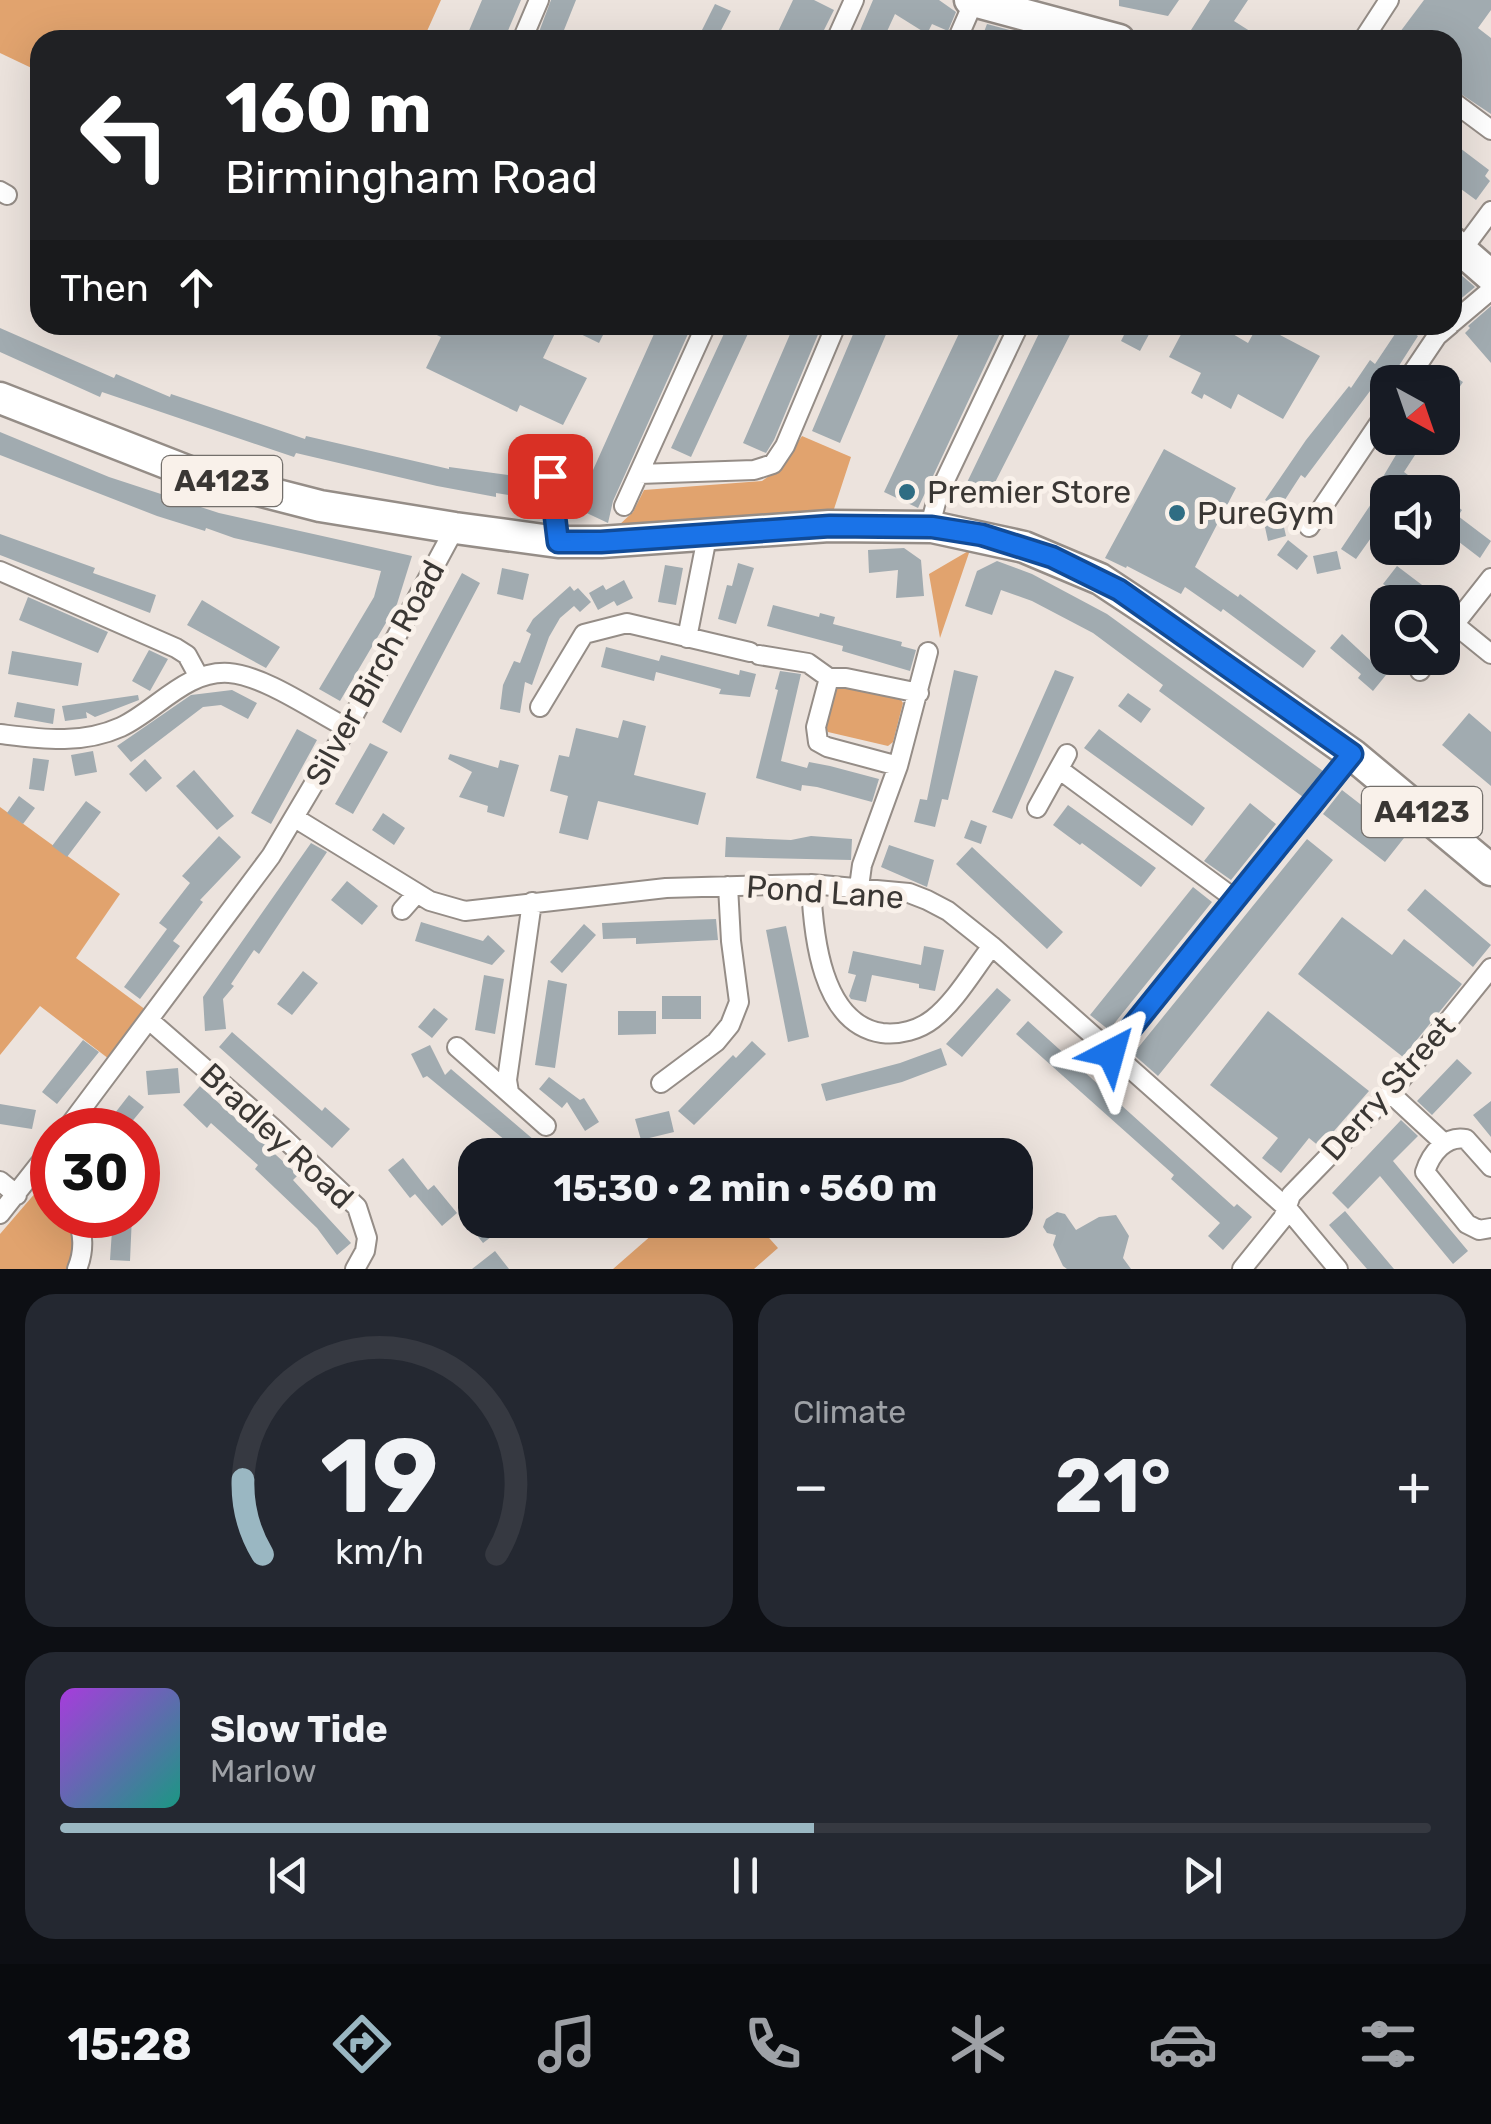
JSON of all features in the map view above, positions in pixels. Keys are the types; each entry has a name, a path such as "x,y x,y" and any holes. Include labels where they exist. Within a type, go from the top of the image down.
{"main road":[{"path":"972,1 1081,30"},
{"path":"1462,250 1491,276"},
{"name":"A4123","path":"0,398 192,473 320,506 455,528 558,542 601,542 666,534 830,526 932,527 1024,546 1119,590 1352,754 1491,870"}],"street":[{"path":"526,30 539,0"},
{"path":"840,30 854,0"},
{"path":"1371,30 1389,0"},
{"path":"961,30 972,1"},
{"path":"1462,108 1491,130"},
{"path":"1462,241 1491,211"},
{"path":"1462,315 1491,290"},
{"path":"624,506 702,335"},
{"path":"639,474 754,470 773,464 785,446 832,335"},
{"path":"933,514 938,495 1014,335"},
{"path":"1417,365 1437,335"},
{"path":"1309,527 1370,437"},
{"path":"544,460 550,476 558,542"},
{"name":"Silver Birch Road","path":"295,818 455,528"},
{"path":"686,638 708,532"},
{"path":"0,572 176,648 187,655 199,677"},
{"path":"1460,617 1491,578"},
{"path":"540,707 584,634 627,623 808,664 829,678 919,693"},
{"path":"1460,629 1491,654"},
{"path":"860,887 862,865 898,766 928,652"},
{"path":"0,734 63,740 88,738 120,727 199,677 225,673 247,678 346,728"},
{"path":"829,678 816,726 818,742 898,766"},
{"path":"1111,1053 1352,754"},
{"path":"1037,808 1063,762 1235,899"},
{"path":"83,1108 295,818"},
{"name":"Pond Lane","path":"295,818 418,893 443,906 465,911 662,889 811,884 909,893 926,900 948,911 992,946 1288,1209 1338,1269"},
{"path":"811,884 812,915 831,992 846,1016 872,1031 904,1032 920,1028 937,1016 992,946"},
{"name":"Pond Lane","path":"660,1083 716,1042 730,1026 739,1002 730,941 728,886"},
{"path":"402,910 418,893"},
{"path":"508,1092 532,902"},
{"name":"Derry Street","path":"1242,1269 1288,1209 1291,1196 1390,1092 1491,968"},
{"name":"Bradley Road","path":"149,1020 357,1207 367,1238 365,1252 355,1269"},
{"path":"457,1046 546,1126"},
{"path":"1390,1092 1444,1143"},
{"path":"1491,1167 1466,1139 1453,1138 1428,1162 1426,1176 1467,1224 1479,1230 1491,1228"},
{"path":"0,1214 30,1178"},
{"path":"0,1181 17,1195"},
{"path":"77,1269 83,1238"}],"shaded area":[{"path":"0,0 441,0 428,30 30,30 30,67 0,53"},
{"path":"802,436 851,457 834,509 618,526 633,512 644,490 762,481 779,469"},
{"path":"970,550 940,638 929,574"},
{"path":"840,683 899,697 903,703 893,742 888,746 828,732 825,726 834,686"},
{"path":"0,807 120,894 76,958 146,1010 109,1059 40,1006 0,1055"},
{"path":"30,1199 30,1238 74,1238 72,1262 68,1269 0,1269 0,1234"},
{"path":"648,1238 769,1238 778,1248 754,1269 613,1269"}],"building":[{"path":"482,0 521,0 508,30 469,30"},
{"path":"551,0 576,0 564,30 540,30"},
{"path":"793,0 814,0 834,10 824,30 779,30"},
{"path":"873,0 939,0 956,12 948,30 932,24 929,30 921,30 895,14 888,30 860,30"},
{"path":"1119,0 1179,0 1168,16 1119,6"},
{"path":"1210,0 1248,0 1234,21 1248,30 1191,30"},
{"path":"1424,0 1491,0 1491,10 1478,28 1491,38 1491,114 1462,95 1462,30 1402,30"},
{"path":"715,4 731,11 721,30 702,30"},
{"path":"987,24 1010,30 985,30"},
{"path":"1462,150 1489,170 1485,176 1490,181 1476,200 1462,190"},
{"path":"1462,276 1475,287 1462,298"},
{"path":"1491,306 1491,363 1465,333"},
{"path":"0,328 114,378 116,374 170,397 171,394 305,439 306,436 449,469 530,478 526,498 496,493 496,497 437,486 296,453 294,457 102,392 100,397 0,352"},
{"path":"437,335 554,335 543,358 587,378 563,425 520,405 517,412 426,368 441,337"},
{"path":"583,335 603,335 599,343"},
{"path":"654,335 688,335 613,501 608,523 576,508"},
{"path":"723,335 747,335 691,457 671,448"},
{"path":"790,335 818,335 766,453 743,443"},
{"path":"853,335 886,335 840,443 812,431"},
{"path":"958,335 999,335 918,508 884,492"},
{"path":"1038,335 1070,335 982,508 959,499"},
{"path":"1124,335 1149,335 1140,351 1121,341"},
{"path":"1181,335 1234,335 1248,343 1252,335 1280,335 1320,356 1283,419 1238,394 1231,409 1204,394 1202,399 1191,393 1201,373 1169,357"},
{"path":"1394,335 1418,336 1399,365 1370,365 1370,391 1305,478 1301,475 1279,509 1265,500 1306,440 1370,360 1375,364"},
{"path":"0,432 109,477 219,513 412,556 397,604 340,701 319,689 374,597 381,571 234,538 206,528 205,531 157,516 0,455"},
{"name":"PureGym","path":"1164,449 1236,488 1195,567 1238,597 1240,594 1316,651 1303,668 1223,609 1221,612 1185,587 1181,594 1105,558"},
{"path":"1396,455 1415,455 1404,472 1408,475 1384,475"},
{"path":"1370,506 1370,539 1356,559 1341,549"},
{"path":"1281,514 1286,536 1268,541 1263,518"},
{"path":"1460,518 1491,541 1480,558 1460,543"},
{"path":"0,534 156,595 150,613 0,555"},
{"path":"1288,540 1308,556 1297,570 1277,555"},
{"path":"904,548 921,560 924,596 896,598 898,570 869,573 868,550"},
{"path":"1337,551 1341,569 1317,574 1313,556"},
{"path":"997,561 1032,574 1107,614 1323,771 1303,797 1159,691 1163,685 1093,633 1032,601 1001,590 992,615 965,606 977,571"},
{"path":"738,563 754,568 736,624 718,619"},
{"path":"665,565 683,568 676,605 658,602"},
{"path":"1397,566 1422,585 1384,585"},
{"path":"502,568 529,574 523,600 497,594"},
{"path":"462,573 480,583 401,733 382,722"},
{"path":"624,580 633,598 617,606 614,601 598,610 589,593 603,585 606,590"},
{"path":"570,586 574,591 578,588 591,602 580,612 574,606 560,618 532,685 525,682 520,713 500,709 503,685 514,661 520,663 531,634 526,631 533,619"},
{"path":"28,597 108,632 98,653 19,620"},
{"path":"202,600 280,647 266,668 187,625"},
{"path":"773,605 819,617 820,613 835,617 833,624 902,642 901,646 916,650 910,671 842,651 843,646 767,626"},
{"path":"1342,634 1370,660 1370,675 1386,675 1373,691 1358,678 1361,674 1330,648"},
{"path":"606,647 659,661 661,655 739,675 740,670 756,674 750,697 719,694 721,689 656,672 654,681 601,667"},
{"path":"149,650 168,659 150,691 132,681"},
{"path":"12,651 82,663 78,686 8,674"},
{"path":"954,670 978,676 948,800 942,799 935,827 914,822 920,799 927,800"},
{"path":"1055,670 1074,677 1012,819 992,812"},
{"path":"780,671 801,674 781,761 807,768 809,762 879,779 872,802 817,787 802,785 801,791 756,778"},
{"path":"232,690 257,703 248,719 221,705 203,707 131,762 117,746 191,695"},
{"path":"1128,693 1151,709 1141,723 1118,706"},
{"path":"138,695 139,700 95,717 86,712 87,718 65,721 62,706"},
{"path":"17,702 55,709 53,724 14,717"},
{"path":"1469,713 1491,732 1491,786 1442,745"},
{"path":"623,720 646,726 634,775 706,793 698,825 598,801 588,840 559,833 568,796 550,791 559,755 569,757 576,728 618,738"},
{"path":"297,729 317,740 271,824 251,813"},
{"path":"1099,729 1205,808 1192,826 1084,748"},
{"path":"370,743 388,752 353,814 335,804"},
{"path":"93,751 97,772 75,776 71,755"},
{"path":"450,754 498,768 500,760 519,765 504,817 487,812 488,806 459,797 472,772 448,759"},
{"path":"33,758 49,760 44,791 29,789"},
{"path":"145,759 162,778 146,792 129,774"},
{"path":"194,770 234,816 217,830 176,786"},
{"path":"1342,790 1404,838 1385,862 1323,814"},
{"path":"19,796 35,808 23,824 7,813"},
{"path":"86,801 101,812 67,857 52,846"},
{"path":"1250,803 1276,824 1231,880 1204,861"},
{"path":"1068,805 1156,868 1141,887 1053,825"},
{"path":"383,813 405,828 394,845 372,830"},
{"path":"971,820 987,826 981,844 964,838"},
{"path":"219,836 241,857 200,900 203,902 173,941 180,946 140,999 124,987 167,929 159,923 190,883 182,876"},
{"path":"811,836 852,839 851,860 725,857 726,837 791,840"},
{"path":"1307,839 1333,860 1158,1076 1133,1054"},
{"path":"311,843 327,852 259,954 254,950 231,984 234,986 223,999 226,1029 205,1031 203,997"},
{"path":"889,845 934,860 927,887 881,867"},
{"path":"972,847 1063,932 1047,949 956,864"},
{"path":"347,881 378,906 362,925 331,900"},
{"path":"1193,887 1212,902 1109,1030 1090,1015"},
{"path":"1425,889 1491,945 1473,967 1407,910"},
{"path":"1342,917 1392,955 1404,939 1462,984 1403,1057 1298,974"},
{"path":"716,919 718,940 636,944 636,938 603,939 602,923"},
{"path":"421,922 483,941 488,935 505,951 492,965 415,941"},
{"path":"584,924 596,935 562,973 550,962"},
{"path":"786,926 809,1037 788,1042 766,930"},
{"path":"924,946 944,950 935,991 872,975 866,1002 851,999 856,975 848,973 853,951 921,965"},
{"path":"303,971 318,983 292,1015 277,1004"},
{"path":"484,975 504,979 495,1034 475,1030"},
{"path":"548,980 567,984 555,1068 535,1065"},
{"path":"997,988 1011,1000 962,1057 946,1044"},
{"path":"662,996 701,996 701,1019 662,1019"},
{"path":"434,1008 448,1019 432,1038 418,1027"},
{"path":"618,1011 656,1011 656,1034 618,1035"},
{"path":"1268,1011 1369,1091 1320,1147 1309,1138 1281,1173 1262,1158 1278,1138 1210,1085"},
{"path":"1028,1021 1234,1207 1237,1204 1252,1217 1223,1250 1208,1236 1220,1223 1171,1179 1174,1175 1016,1034"},
{"path":"232,1032 322,1111 325,1107 350,1129 332,1148 219,1047"},
{"path":"83,1040 99,1052 57,1104 42,1092"},
{"path":"752,1041 766,1054 694,1125 678,1111"},
{"path":"430,1045 445,1075 451,1069 532,1138 503,1138 427,1076 423,1078 411,1054"},
{"path":"941,1048 947,1065 902,1082 826,1101 821,1084"},
{"path":"1457,1059 1472,1073 1432,1115 1417,1101"},
{"path":"178,1068 180,1093 148,1095 146,1071"},
{"path":"549,1077 580,1100 584,1098 599,1122 585,1131 567,1102 562,1108 539,1089"},
{"path":"200,1086 298,1175 293,1180 351,1243 337,1255 317,1228 255,1169 258,1165 211,1123 207,1128 183,1105"},
{"path":"129,1095 144,1107 143,1108 119,1108"},
{"path":"1491,1101 1491,1137 1473,1115"},
{"path":"0,1104 30,1109 30,1129 0,1124"},
{"path":"669,1111 674,1132 640,1138 635,1119"},
{"path":"1401,1120 1418,1136 1393,1161 1468,1251 1453,1264 1380,1176 1348,1209 1332,1193"},
{"path":"403,1158 428,1190 434,1185 457,1213 442,1226 415,1194 410,1198 388,1170"},
{"path":"1345,1211 1394,1269 1367,1269 1329,1225"},
{"path":"1057,1212 1065,1214 1076,1230 1099,1217 1116,1215 1129,1236 1123,1258 1131,1269 1063,1266 1053,1245 1056,1235 1047,1233 1043,1227 1046,1219"},
{"path":"111,1238 131,1238 130,1261 110,1260"},
{"path":"495,1251 509,1269 472,1269"}],"place":[{"name":"Premier Store","path":"907,492"},
{"name":"PureGym","path":"1177,513"}],"route":[{"path":"550,476 558,542 830,526 932,527 1024,546 1119,590 1352,754 1111,1053"}]}
